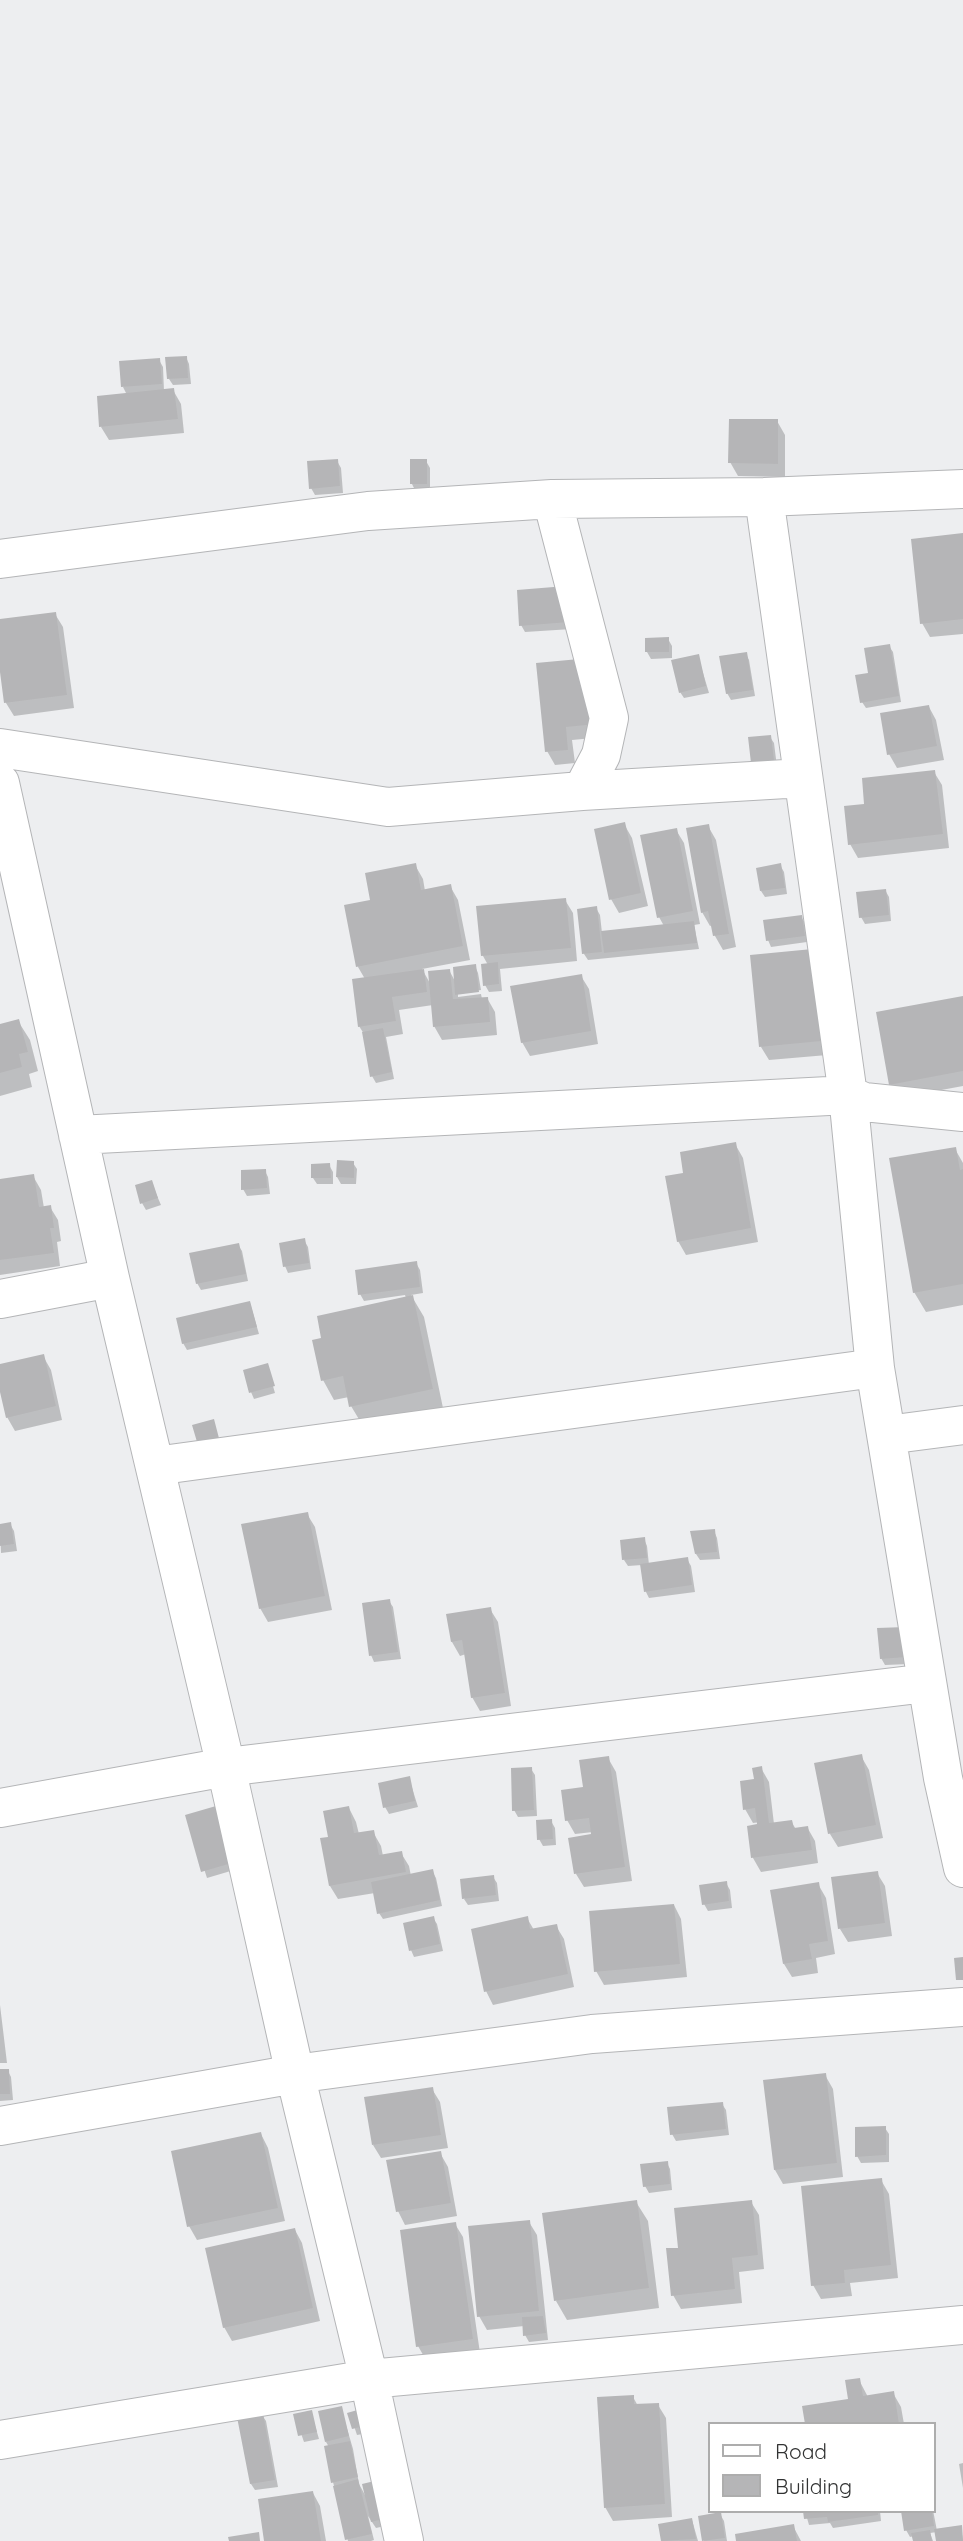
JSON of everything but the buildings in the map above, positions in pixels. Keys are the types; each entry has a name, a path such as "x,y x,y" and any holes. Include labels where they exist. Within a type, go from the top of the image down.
{"street":[{"path":"0,559 368,511 552,499 764,496 963,489"},
{"path":"764,496 848,1095 875,1368 927,1682 953,1777 963,1868"},
{"path":"552,499 609,718 601,755 582,790"},
{"path":"0,748 388,807 582,790 803,778"},
{"path":"0,783 110,1278 226,1767 295,2074 369,2379 404,2541"},
{"path":"78,1135 848,1095 864,1102 963,1112"},
{"path":"0,1299 110,1278"},
{"path":"155,1466 875,1368"},
{"path":"887,1435 963,1426"},
{"path":"0,1808 226,1767 927,1682"},
{"path":"0,2126 295,2074 592,2034 963,2007"},
{"path":"0,2440 369,2379 963,2325"}]}
